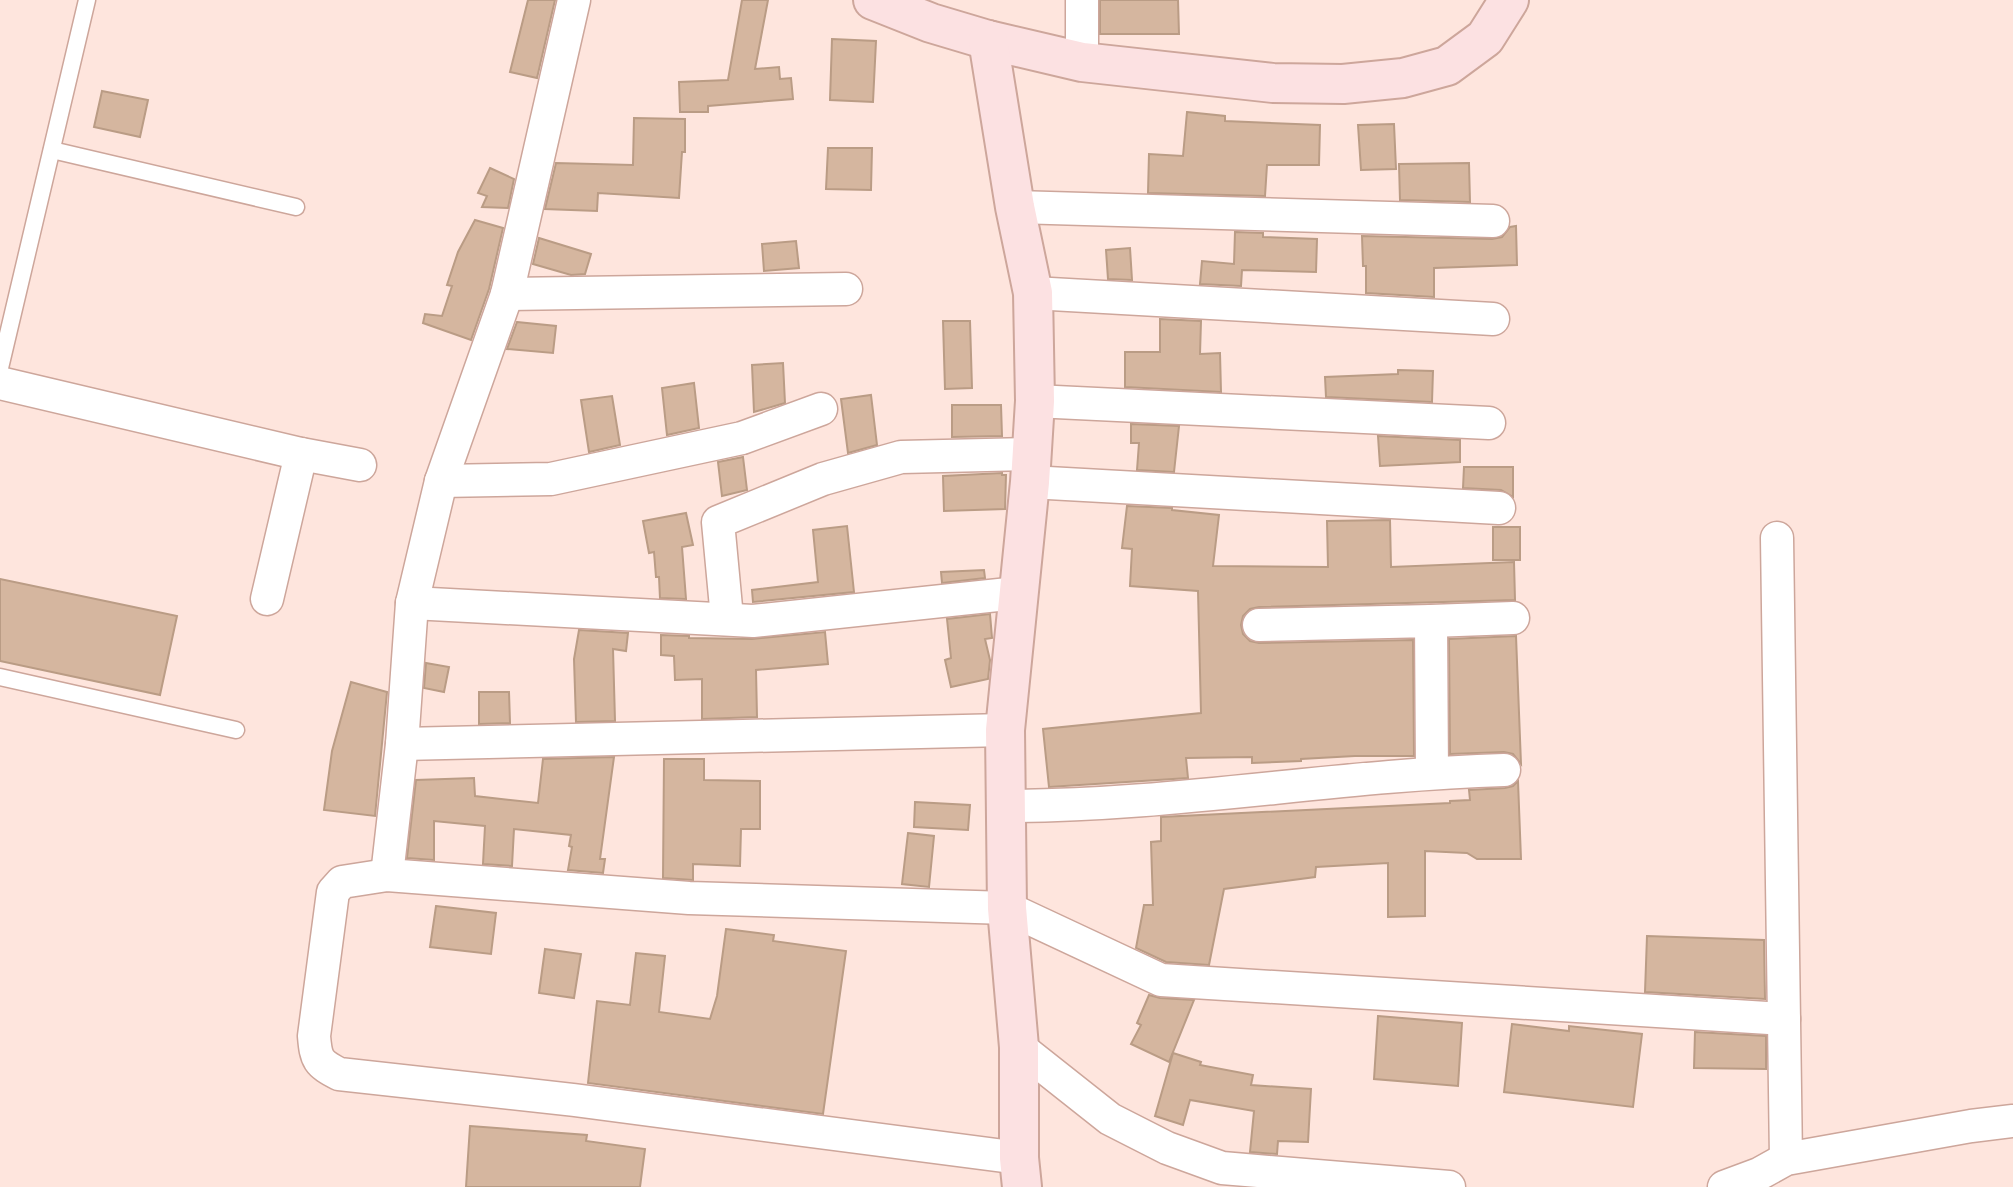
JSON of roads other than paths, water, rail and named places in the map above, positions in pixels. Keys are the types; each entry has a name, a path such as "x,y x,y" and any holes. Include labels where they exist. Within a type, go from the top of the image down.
{"street":[{"path":"387,875 402,744 412,603 440,481 507,294 574,0"},
{"path":"873,0 932,23 988,40 1082,62 1273,83 1343,84 1403,78 1447,66 1485,38 1509,0"},
{"path":"1082,0 1082,62"},
{"path":"988,40 1015,207 1033,293 1035,401 1031,468 1005,730 1007,908 1019,1047 1021,1172 574,1100 339,1074 316,1058 314,1036 333,892 342,882 387,875 690,898 1007,908 1161,980 1784,1019"},
{"path":"1015,207 1493,221"},
{"path":"507,294 846,289"},
{"path":"1033,293 1493,319"},
{"path":"0,383 301,454 360,465"},
{"path":"1035,401 1489,423"},
{"path":"440,481 551,479 742,438 821,409"},
{"path":"267,599 301,454"},
{"path":"727,618 718,522 823,479 901,457 1499,508"},
{"path":"1777,538 1786,1158"},
{"path":"412,603 754,621 1018,593"},
{"path":"1259,625 1513,618"},
{"path":"1432,621 1432,772"},
{"path":"402,744 1005,730"},
{"path":"1006,806 1078,806 1432,772 1504,770"},
{"path":"1019,1047 1110,1119 1167,1148 1222,1168 1449,1187"},
{"path":"1724,1187 1759,1174 1786,1158 2013,1121"}],"lane":[{"path":"0,368 87,0"},
{"path":"52,150 296,207"},
{"path":"0,677 236,730"}]}
